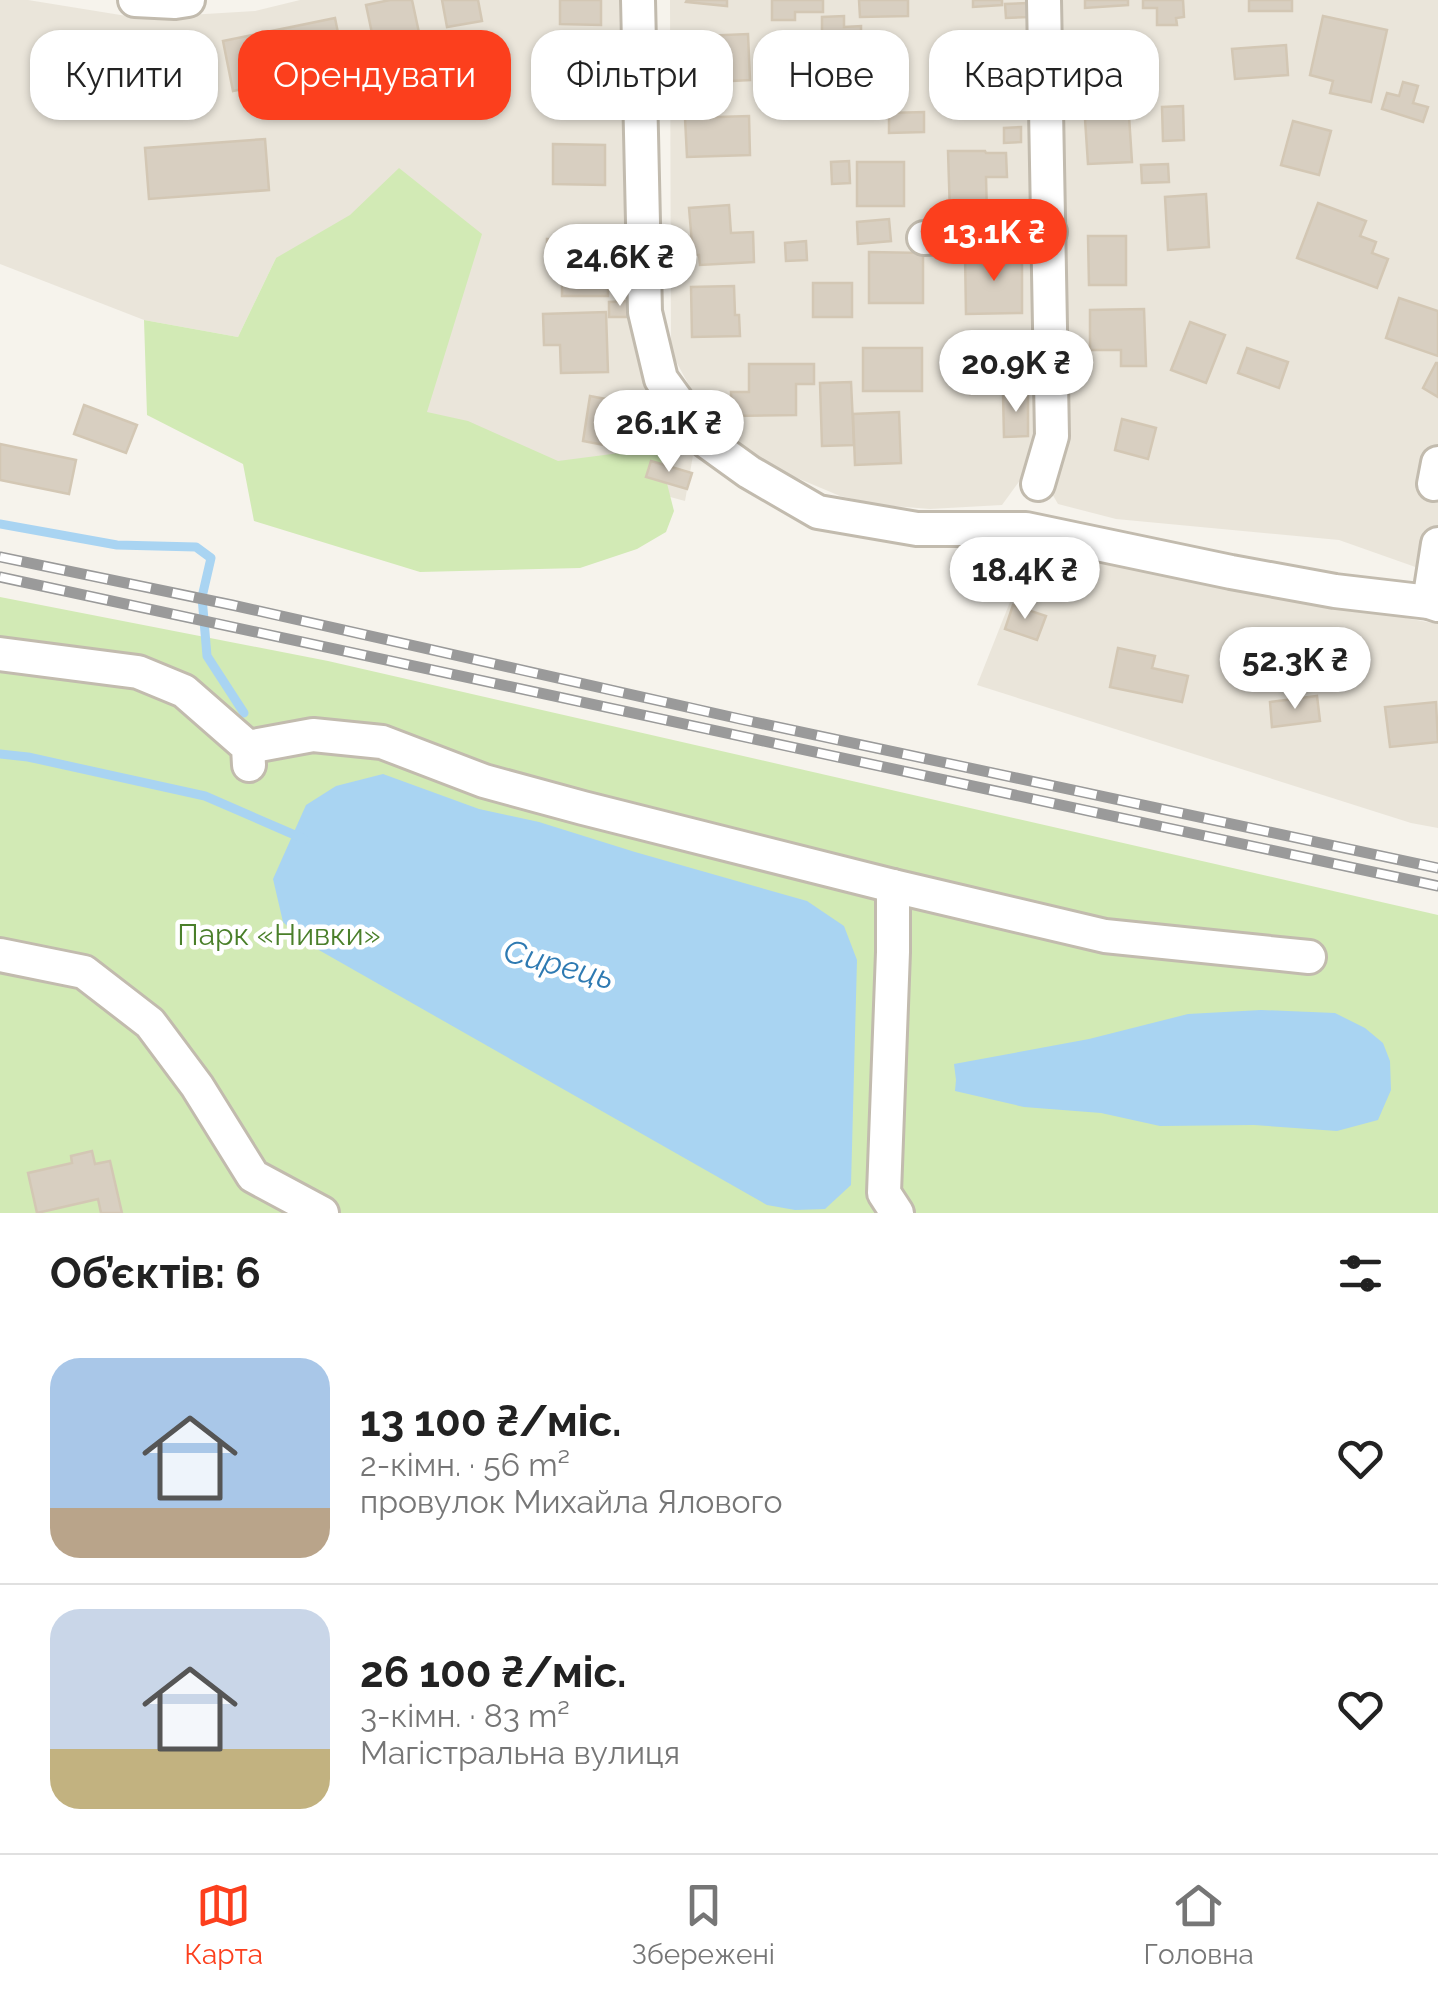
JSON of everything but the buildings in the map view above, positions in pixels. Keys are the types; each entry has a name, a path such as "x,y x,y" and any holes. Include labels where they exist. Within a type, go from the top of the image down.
{"street":[{"path":"136,0 188,0"},
{"path":"638,0 645,312 660,379 706,440 749,472 818,512 916,529 1035,496 1231,572 1434,604 1438,544"},
{"path":"1035,496 1052,436 1044,0"},
{"path":"924,238 1050,232"},
{"path":"0,654 138,672 184,690 249,756 313,735 382,742 484,781 582,808 1105,936 1309,957"},
{"path":"893,886 884,1192 897,1213"},
{"path":"0,955 84,972 150,1023 198,1086 253,1176 322,1213"}],"shaded area":[{"path":"0,0 28,0 139,18 255,11 300,0 619,0 620,30 531,30 531,120 622,120 626,285 648,388 695,444 685,501 414,427 276,258 238,337 144,320 0,264"},
{"path":"670,0 1438,0 1438,575 1339,540 1116,519 1058,504 1047,485 1021,479 1002,505 930,509 881,505 840,496 783,472 750,451 699,404 671,352 670,120 733,120 733,30 670,30"},
{"path":"1031,549 1438,624 1438,828 1411,823 977,685"}],"green space":[{"path":"399,168 482,234 427,412 468,421 558,461 658,448 674,511 666,532 637,549 580,568 420,572 254,521 243,464 147,415 144,320 238,337 276,258 350,215"},
{"name":"Парк «Нивки»","path":"0,597 328,661 1438,915 1438,1213 0,1213"}],"water":[{"path":"383,774 479,809 539,822 807,901 844,926 857,960 851,1185 825,1209 795,1210 767,1205 303,941 283,922 273,879 306,805 336,786"},
{"path":"1261,1010 1335,1013 1365,1028 1383,1043 1390,1061 1391,1090 1378,1120 1337,1131 1254,1125 1160,1126 1101,1113 1024,1107 955,1091 954,1064 1089,1039 1188,1014"}],"waterway":[{"name":"Сирець","path":"0,524 117,545 196,547 211,558 202,597 207,656 244,713"},
{"path":"0,754 205,796 304,839"}],"railway":[{"path":"0,557 1438,868"},
{"path":"0,577 1438,886"}]}
